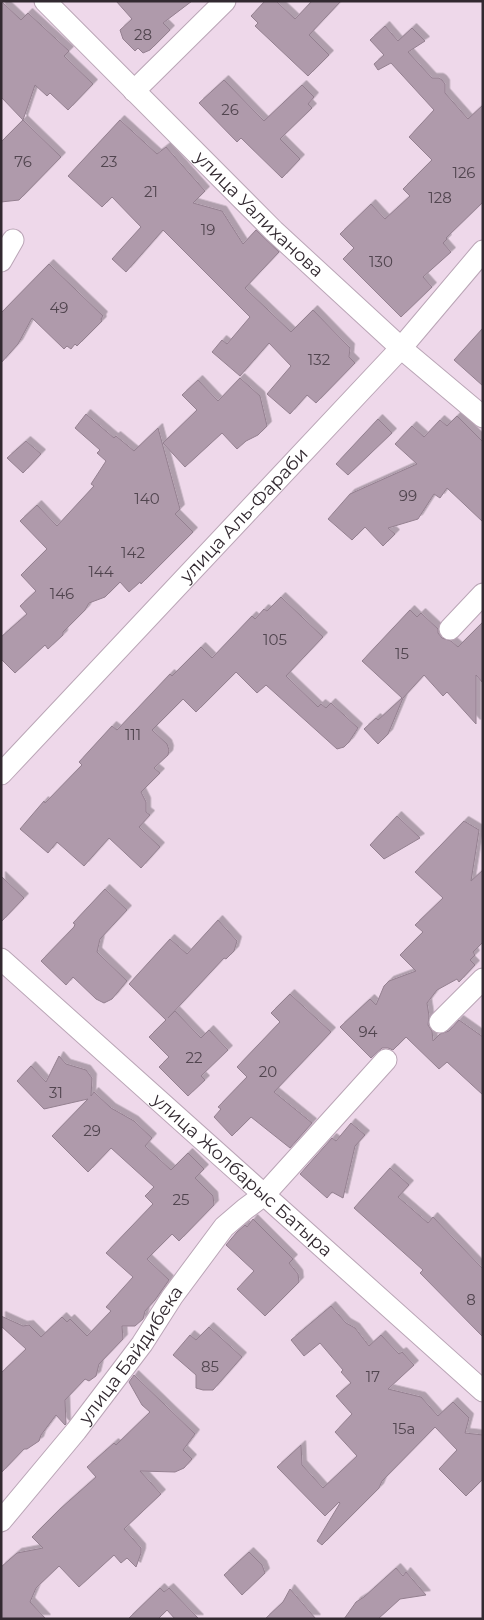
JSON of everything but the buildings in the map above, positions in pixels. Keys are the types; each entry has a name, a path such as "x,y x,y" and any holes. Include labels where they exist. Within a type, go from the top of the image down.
{"street":[{"name":"улица Уалиханова","path":"45,1 274,231 401,348 483,417"},
{"path":"134,92 225,1"},
{"path":"1,261 13,240"},
{"name":"улица Аль-Фараби","path":"1,774 401,348 483,251"},
{"path":"450,629 483,594"},
{"name":"улица Жолбарыс Батыра","path":"1,959 483,1391"},
{"path":"440,1022 483,979"},
{"name":"улица Байдибека","path":"1,1521 82,1423 142,1344 172,1297 224,1227 264,1194 386,1060"}]}
